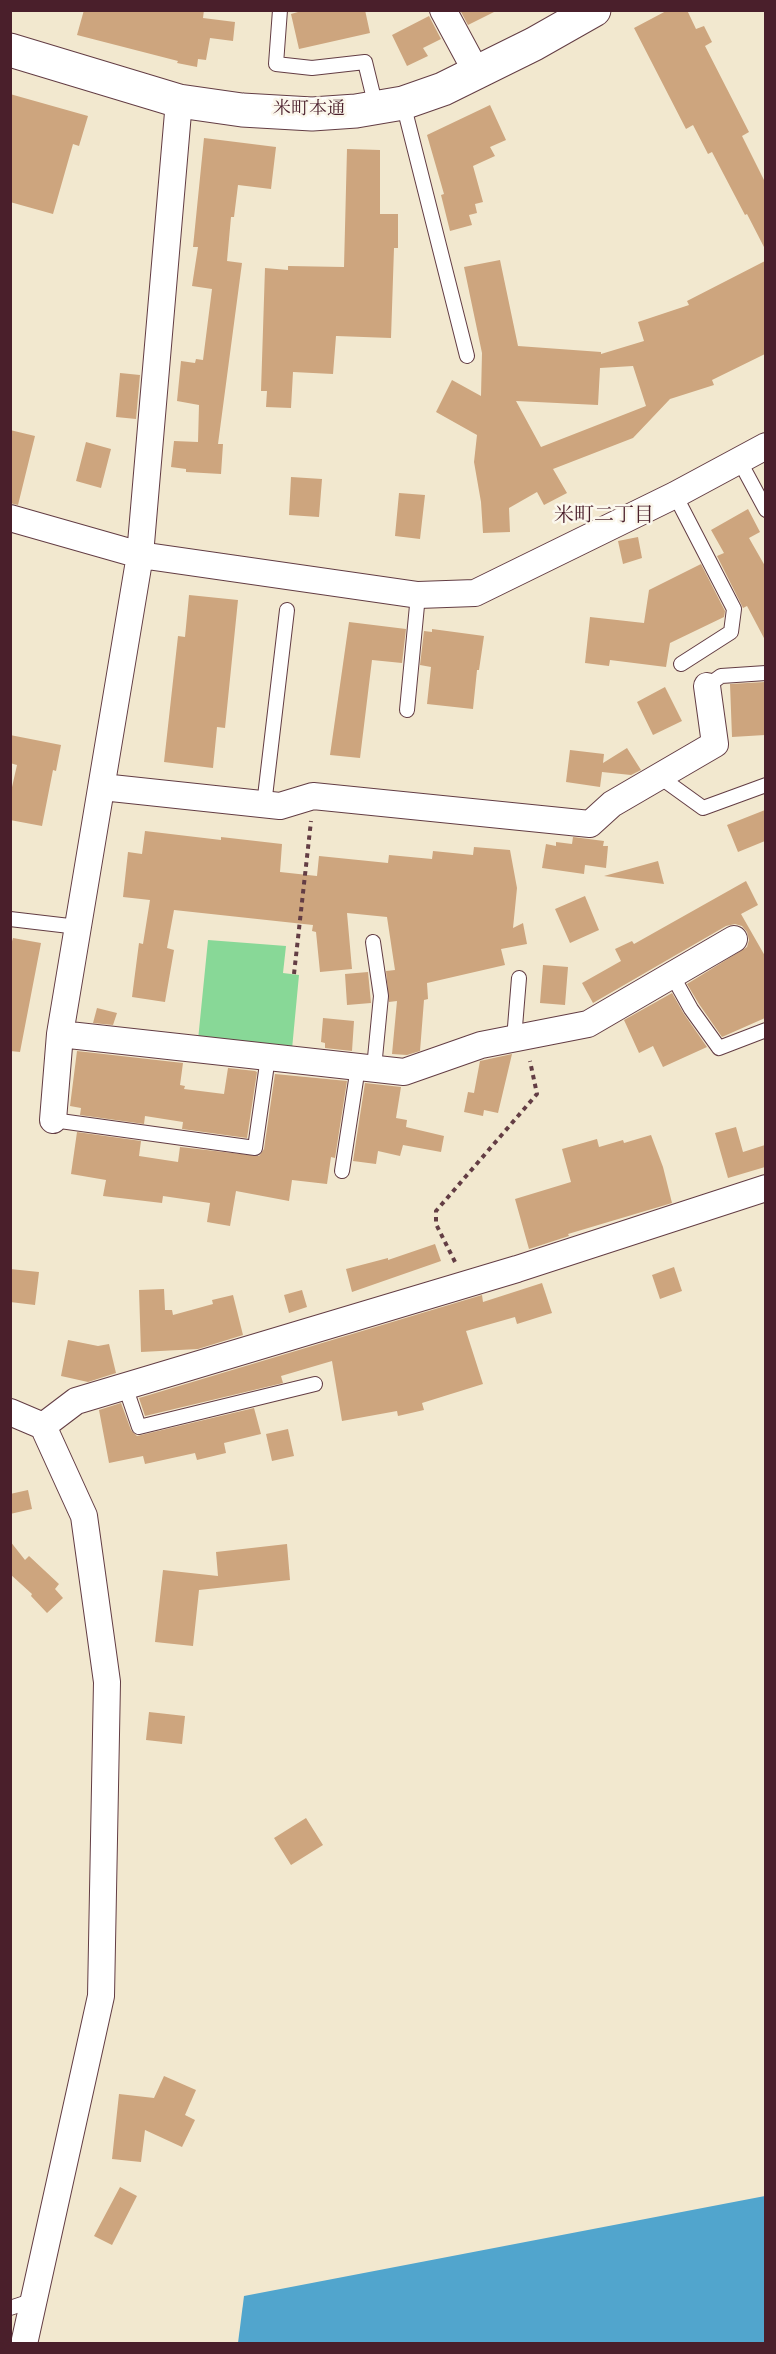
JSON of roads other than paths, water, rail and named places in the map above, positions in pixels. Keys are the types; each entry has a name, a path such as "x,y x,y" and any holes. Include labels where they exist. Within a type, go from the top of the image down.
{"street":[{"path":"443,10 477,73"},
{"name":"米町本通","path":"10,50 179,101 242,110 312,114 390,105 443,89 594,10"},
{"path":"53,1120 60,1035 140,555 179,101"},
{"path":"10,518 140,555 418,595 475,593 675,495 765,446"},
{"path":"102,787 280,806 313,796 590,824 612,804 715,744 707,686"},
{"path":"60,1035 404,1072 481,1045 588,1024 734,939"},
{"path":"43,1426 76,1401 466,1284 765,1188"},
{"path":"10,1412 43,1426 84,1515 107,1683 101,1996 22,2304 24,2343"}],"lane":[{"path":"280,10 276,64 312,68 365,62 390,105 467,356"},
{"path":"739,460 765,510"},
{"path":"675,495 734,609 731,632 681,664"},
{"path":"407,710 418,595"},
{"path":"264,805 287,610"},
{"path":"707,686 721,676 765,674"},
{"path":"660,777 703,808 765,785"},
{"path":"10,919 78,927"},
{"path":"342,1170 381,996 373,942"},
{"path":"672,975 691,1009 718,1048 765,1030"},
{"path":"519,978 519,1038"},
{"path":"53,1120 255,1148 268,1057"},
{"path":"125,1386 139,1427 315,1384"}],"water":[{"path":"765,2196 765,2343 238,2343 244,2296"}],"district":[{"name":"米町二丁目","path":"604,518"}]}
